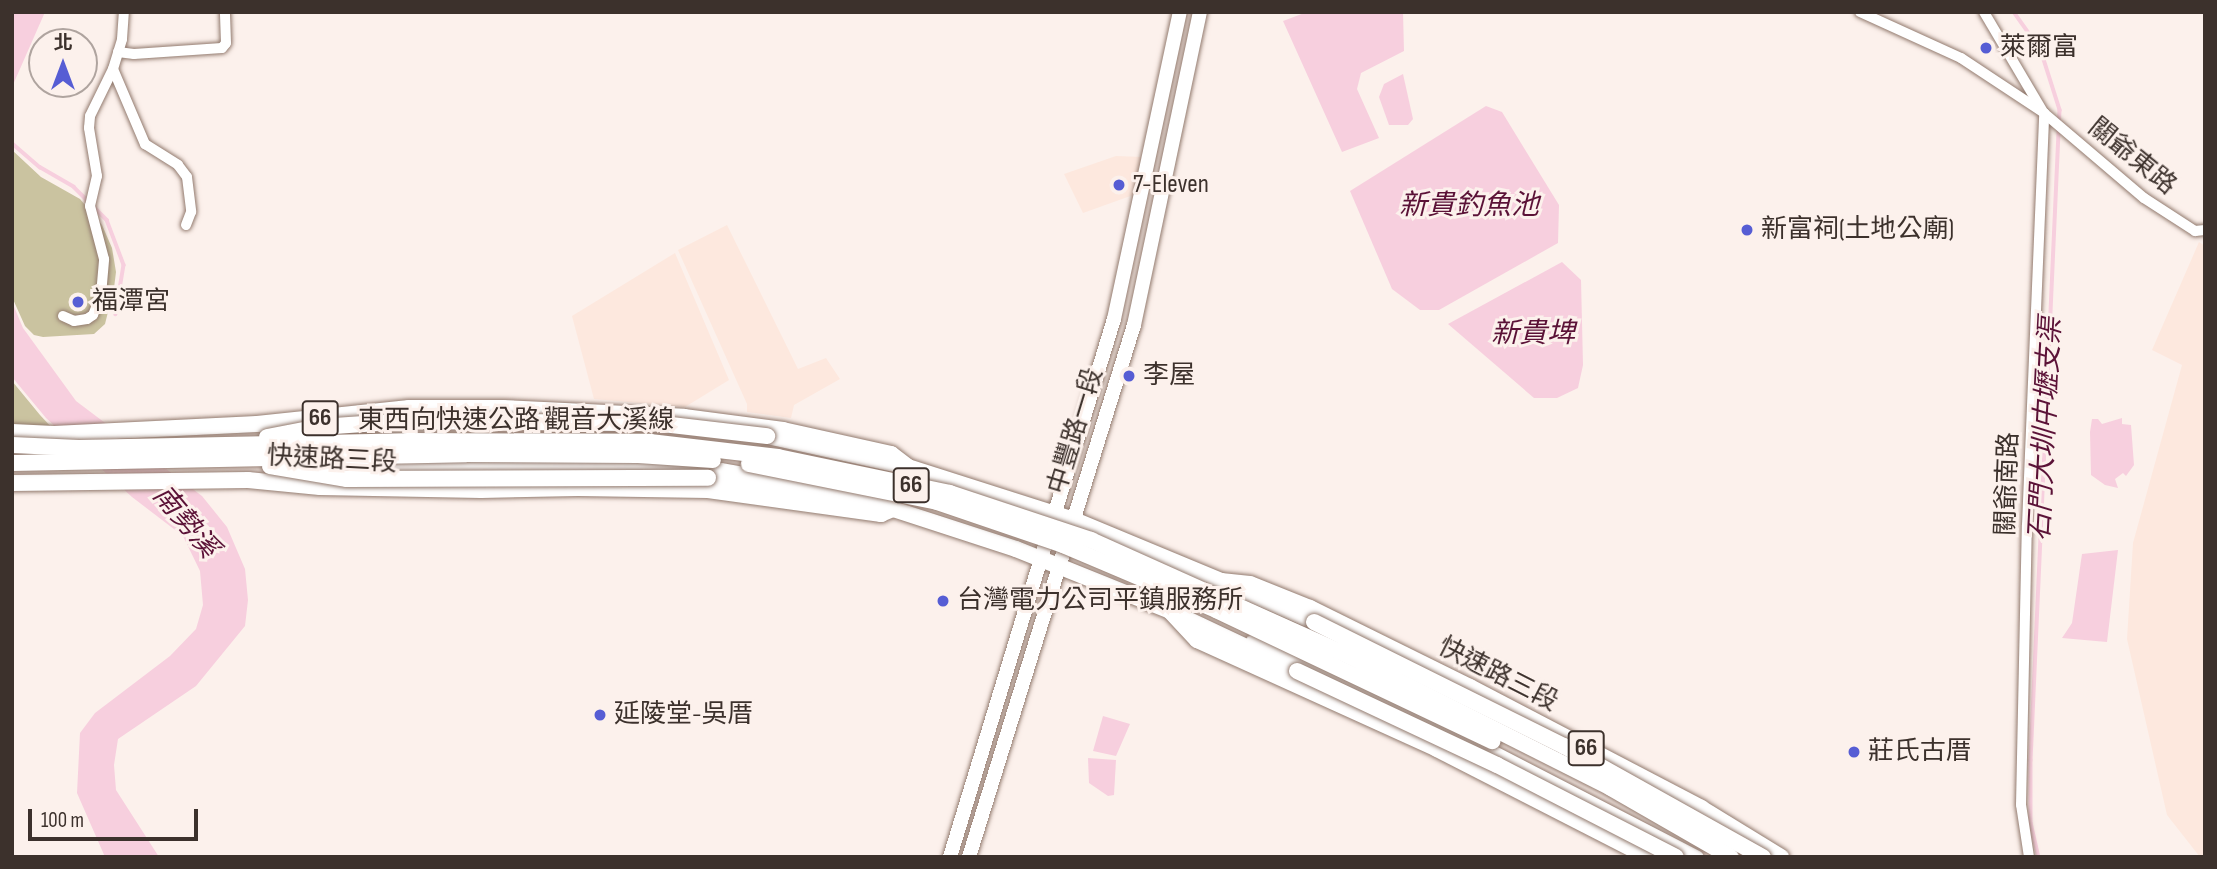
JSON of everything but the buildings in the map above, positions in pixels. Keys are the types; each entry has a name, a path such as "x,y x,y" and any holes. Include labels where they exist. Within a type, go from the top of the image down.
{"main road":[{"name":"中豐路一段","path":"950,857 1114,320 1180,12"},
{"name":"中豐路一段","path":"969,857 1134,325 1200,12"},
{"path":"1160,102 1180,106"},
{"name":"快速路三段","path":"12,432 54,434 257,425 409,408 476,408 684,417 783,430 891,454 908,467 1074,520 1220,581 1250,584 1310,608 1466,694 1701,808 1781,857"},
{"path":"232,451 320,427 407,421 654,423 767,436 908,467"},
{"name":"東西向快速公路 觀音大溪線","path":"12,463 232,451 650,442 778,457 950,494 1091,540 1351,657 1611,788 1731,857"},
{"name":"東西向快速公路 觀音大溪線","path":"12,445 232,451 638,455 707,459 798,472 937,502 1063,545 1226,615 1555,772 1715,857"},
{"path":"232,451 347,479 708,478 893,509"},
{"name":"快速路三段","path":"248,480 320,487 708,490 881,514 893,509 1040,559 1170,611 1197,640 1437,749 1648,857"},
{"name":"66","path":"12,483 107,484 248,480"},
{"path":"1220,581 1314,622 1564,746 1763,857"},
{"path":"1170,611 1677,853"}],"street":[{"path":"63,316 74,321 87,320 93,315 101,296 104,259 90,206 97,176 90,147 90,116 113,69 124,12"},
{"path":"118,52 134,54 222,48 226,43 225,12"},
{"path":"1860,12 1961,58 2044,113"},
{"path":"1984,12 2044,113"},
{"path":"113,69 145,144 178,165 187,177 191,212 186,225"},
{"name":"關爺東路","path":"2044,113 2144,198 2200,230"},
{"name":"關爺南路","path":"2029,857 2021,805 2027,525 2044,113"},
{"path":"476,408 481,490"},
{"name":"快速路三段","path":"257,425 338,433 477,427 666,431 776,444 888,469 908,467"},
{"name":"快速路三段","path":"248,480 326,469 722,469 873,496 893,509"},
{"name":"快速路三段","path":"1170,611 1213,624 1448,728 1677,853 1698,857"},
{"path":"1437,749 1466,694"},
{"name":"快速路三段","path":"1466,694 1748,857"},
{"path":"1677,853 1701,808"}],"shaded area":[{"path":"12,150 41,177 80,199 102,225 112,248 116,272 105,324 94,334 43,337 34,335 25,326 12,297"},
{"path":"1116,156 1143,157 1136,194 1083,213 1064,174"},
{"path":"727,225 798,369 826,358 840,379 794,405 791,418 747,412 747,404 678,250"},
{"path":"2199,242 2205,246 2205,857 2200,857 2167,815 2127,639 2133,543 2182,365 2152,350"},
{"path":"675,253 729,380 685,407 594,399 572,316"},
{"path":"12,381 40,415 53,429 12,426"}],"water":[{"path":"12,12 45,12 38,28 28,28 28,51 12,87"},
{"path":"1307,12 1403,12 1404,51 1361,73 1357,89 1379,138 1342,152 1283,21"},
{"path":"1403,74 1413,119 1408,125 1389,125 1379,97 1384,84"},
{"name":"新貴釣魚池","path":"1486,106 1502,112 1559,205 1558,243 1439,310 1420,310 1392,289 1350,191"},
{"name":"新貴埤","path":"1562,262 1581,280 1583,365 1578,388 1557,398 1534,398 1448,324"},
{"name":"南勢溪","path":"12,302 23,328 76,401 202,496 227,527 245,569 248,600 245,626 196,686 118,739 114,765 116,790 159,857 105,857 77,793 80,733 95,713 170,656 196,629 203,605 200,571 183,536 132,497 46,418 12,377"},
{"path":"2122,418 2122,424 2131,425 2134,465 2126,476 2123,473 2115,479 2118,488 2105,485 2091,475 2090,432 2092,419 2098,419 2102,424"},
{"path":"2118,550 2107,642 2062,638 2072,623 2082,554"},
{"path":"1103,716 1130,724 1116,756 1093,751"},
{"path":"1088,758 1116,760 1114,795 1108,796 1089,783"}],"waterway":[{"name":"石門大圳中壢支渠","path":"2014,12 2041,50 2060,110 2031,760 2031,823 2039,857"},
{"path":"12,143 40,167 74,187 107,220 124,265 116,314"}],"place":[{"name":"萊爾富","path":"1986,48"},
{"name":"7-Eleven","path":"1119,185"},
{"name":"新富祠(土地公廟)","path":"1747,230"},
{"name":"福潭宮","path":"78,302"},
{"name":"李屋","path":"1129,376"},
{"name":"台灣電力公司平鎮服務所","path":"943,601"},
{"name":"延陵堂-吳厝","path":"600,715"},
{"name":"莊氏古厝","path":"1854,752"}]}
